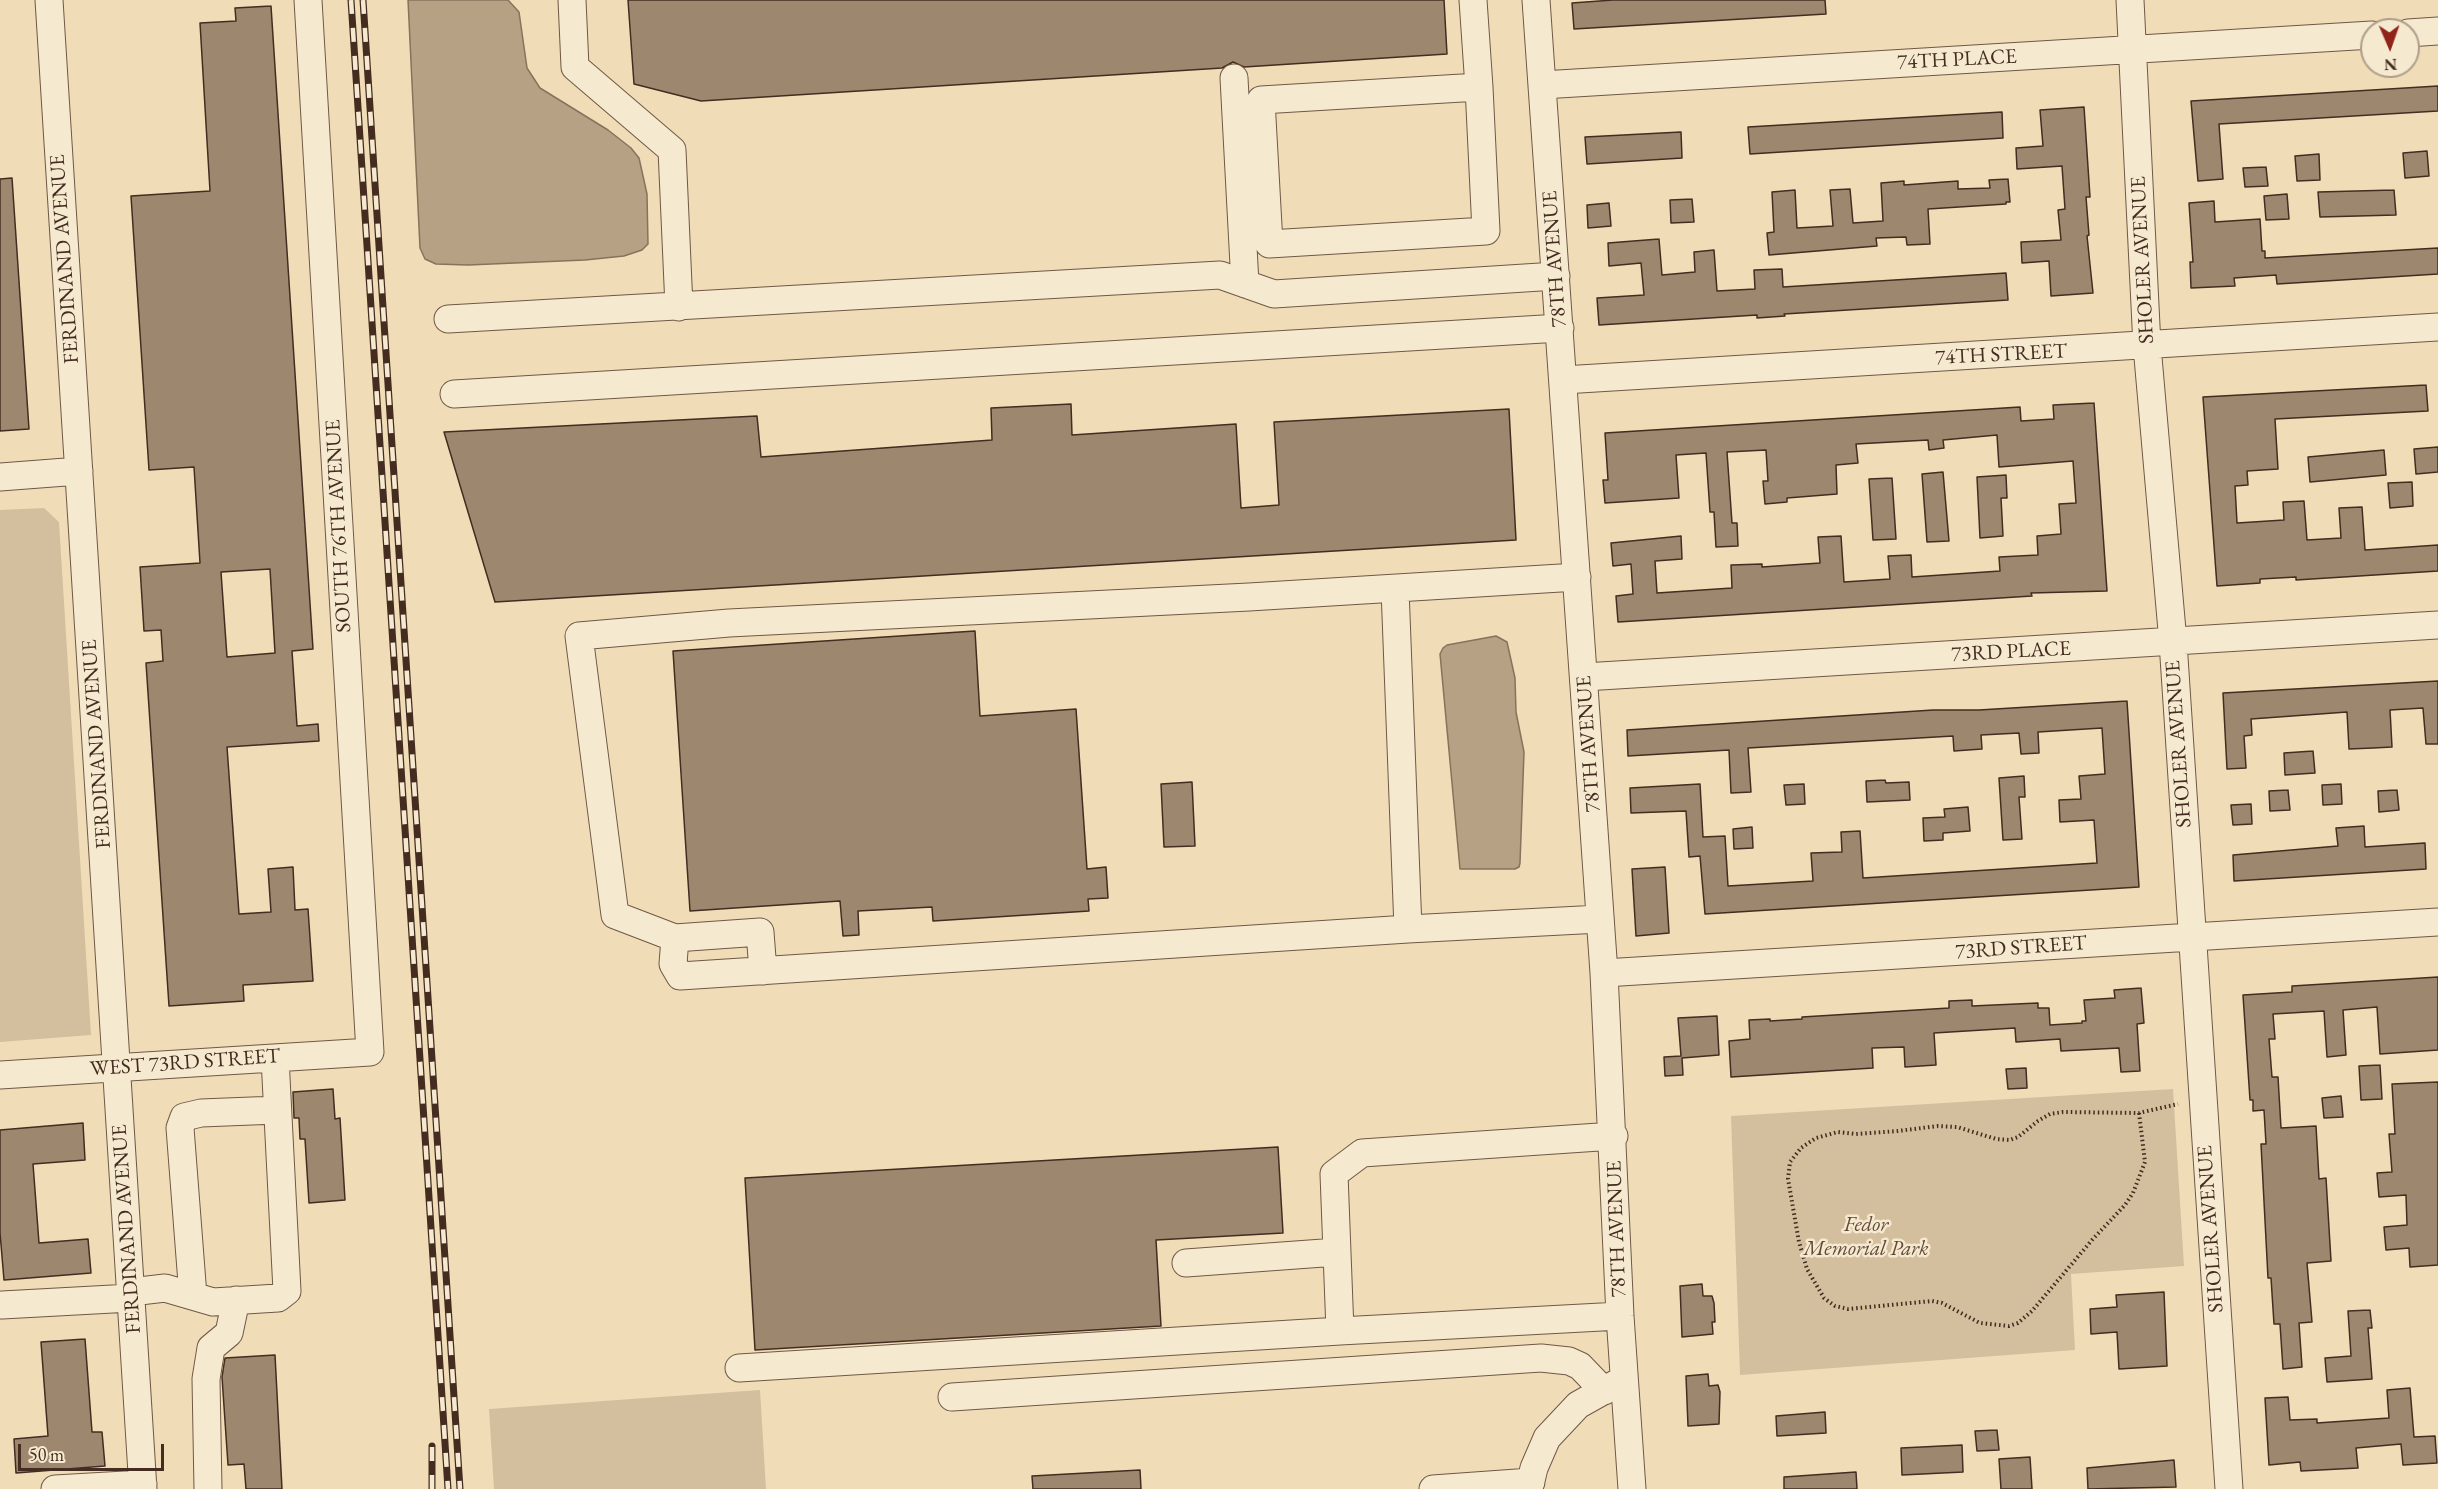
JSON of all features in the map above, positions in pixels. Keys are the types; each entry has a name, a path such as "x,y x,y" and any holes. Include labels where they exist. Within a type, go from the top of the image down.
{"street":[{"name":"FERDINAND AVENUE","path":"49,0 143,1486"},
{"name":"SOUTH 76TH AVENUE","path":"308,0 370,1052"},
{"path":"572,0 575,67 672,150 680,307"},
{"path":"1473,0 1479,87 1486,231 1269,244 1261,100 1479,87"},
{"name":"78TH AVENUE","path":"1536,0 1614,1137 1620,1316 1614,1385 1632,1489"},
{"name":"SHOLER AVENUE","path":"2130,0 2147,346 2173,642 2229,1489"},
{"path":"2420,32 2438,31"},
{"name":"74TH PLACE","path":"1542,85 2360,36"},
{"path":"1233,78 1245,284"},
{"path":"448,319 1220,275 1274,294 1556,276"},
{"name":"74TH STREET","path":"1563,380 2438,327"},
{"path":"454,394 1560,328"},
{"path":"0,477 79,471"},
{"path":"763,971 760,932 675,938 615,915 579,636 729,623 1577,577"},
{"path":"1395,588 1407,929"},
{"name":"73RD PLACE","path":"1584,677 2438,625"},
{"path":"675,938 674,964 680,976 1407,929 1600,919"},
{"name":"73RD STREET","path":"1604,973 2438,922"},
{"name":"WEST 73RD STREET","path":"0,1075 370,1052"},
{"path":"2,1305 131,1295 165,1288 213,1302 278,1298 287,1291 275,1058"},
{"path":"193,1296 180,1128 184,1117 201,1113 277,1110"},
{"path":"1340,1331 1334,1174 1362,1153 1614,1137"},
{"path":"1186,1263 1337,1252"},
{"path":"208,1489 206,1379 211,1348 229,1333 236,1300"},
{"path":"739,1368 1620,1316"},
{"path":"952,1397 1552,1358 1569,1361 1614,1385"},
{"path":"1433,1489 1530,1485 1547,1438 1578,1406 1614,1385"},
{"path":"55,1489 143,1486"}],"path":[{"path":"2139,1113 2145,1162 2143,1173 2133,1193 2032,1311 2018,1323 1996,1326 1980,1323 1932,1300 1848,1309 1836,1306 1824,1298 1807,1269 1799,1242 1788,1179 1790,1162 1801,1148 1816,1138 1838,1132 1856,1134 1938,1126 1957,1127 1996,1139 2010,1140 2018,1137 2037,1121 2050,1114 2063,1112 2139,1113 2178,1104"}],"green space":[{"path":"44,508 59,522 91,1035 0,1042 0,510"},
{"name":"Fedor Memorial Park","path":"2173,1089 2184,1266 2071,1274 2075,1350 1740,1375 1731,1116"},
{"path":"760,1390 766,1489 494,1489 489,1409"}],"shaded area":[{"path":"408,0 508,0 519,12 527,68 540,88 608,130 631,148 639,158 647,194 648,244 642,250 624,256 585,260 468,265 436,264 425,259 420,248"},
{"path":"1496,636 1507,642 1515,678 1516,712 1524,752 1520,863 1515,869 1460,869 1440,654 1447,645"}],"building":[{"path":"628,0 1444,0 1447,54 1244,67 1233,62 1222,68 701,101 634,84"},
{"path":"1613,0 1825,0 1826,14 1574,29 1572,3"},
{"path":"271,6 313,649 292,651 297,726 318,724 319,741 227,747 239,914 271,912 268,869 293,867 295,910 308,909 313,981 243,985 244,1001 169,1006 146,663 163,661 161,630 144,631 140,567 200,563 194,467 149,470 131,196 210,191 200,23 236,21 235,8","holes":["270,569 275,653 227,657 221,572"]},
{"path":"2438,86 2438,111 2219,124 2223,179 2198,181 2191,101"},
{"path":"2084,107 2090,197 2086,197 2089,235 2087,236 2093,293 2051,296 2049,261 2022,263 2021,242 2061,240 2058,210 2065,209 2062,166 2017,169 2016,148 2043,146 2040,110"},
{"path":"2002,112 2003,138 1750,154 1748,127"},
{"path":"1681,132 1682,158 1587,164 1585,137"},
{"path":"2427,151 2429,176 2405,178 2403,153"},
{"path":"2319,154 2320,180 2297,181 2295,156"},
{"path":"2266,167 2268,186 2245,187 2243,168"},
{"path":"12,178 29,429 0,431 0,179"},
{"path":"2008,179 2010,202 2006,204 1928,209 1930,244 1907,245 1906,237 1876,238 1877,246 1769,255 1767,233 1774,232 1772,192 1795,190 1797,228 1833,226 1830,190 1850,189 1853,223 1883,221 1881,183 1904,181 1904,185 1958,181 1958,189 1990,188 1989,180"},
{"path":"2394,190 2396,215 2320,217 2318,192"},
{"path":"2287,194 2289,219 2266,220 2264,196"},
{"path":"1692,199 1694,222 1671,223 1670,200"},
{"path":"2214,201 2215,222 2260,219 2262,251 2265,251 2265,258 2438,248 2438,274 2277,284 2276,275 2234,278 2235,286 2191,288 2190,262 2193,262 2189,203"},
{"path":"1609,203 1611,226 1588,228 1587,205"},
{"path":"1659,239 1662,275 1695,272 1694,252 1714,250 1717,291 1755,289 1754,270 1782,269 1783,287 2006,273 2008,300 1784,314 1785,316 1757,318 1757,315 1599,325 1597,298 1644,295 1641,263 1609,266 1608,243"},
{"path":"2426,385 2428,411 2275,419 2278,469 2247,471 2248,485 2235,486 2237,523 2284,520 2283,502 2304,501 2307,540 2341,538 2339,508 2362,507 2365,550 2438,545 2438,571 2296,580 2296,577 2260,579 2260,583 2217,586 2203,397"},
{"path":"2094,403 2107,591 2031,593 2032,596 1618,622 1616,596 1633,594 1631,564 1613,566 1611,543 1681,536 1682,559 1655,561 1657,593 1732,588 1731,565 1762,564 1762,567 1820,563 1818,537 1841,536 1844,582 1890,579 1888,556 1911,555 1912,577 2000,571 1999,557 2038,555 2037,536 2061,534 2059,504 2076,503 2073,461 1999,467 1997,435 1943,440 1944,448 1929,450 1928,440 1856,444 1858,463 1836,465 1837,494 1787,498 1787,502 1765,504 1763,481 1768,481 1766,450 1727,452 1732,523 1737,523 1738,546 1716,547 1714,512 1710,512 1706,453 1676,455 1679,498 1605,503 1603,480 1608,480 1605,433 2020,407 2021,421 2054,419 2053,405"},
{"path":"1071,404 1072,435 1236,424 1241,508 1279,505 1274,422 1509,409 1516,540 495,602 444,432 757,416 761,457 992,440 991,408"},
{"path":"2438,447 2438,472 2416,474 2414,449"},
{"path":"2384,450 2386,475 2310,482 2308,457"},
{"path":"1943,472 1949,541 1927,542 1922,474"},
{"path":"2006,475 2007,498 2001,498 2003,536 1980,538 1977,477"},
{"path":"1892,478 1896,539 1873,540 1869,479"},
{"path":"2412,482 2413,506 2390,508 2388,483"},
{"path":"975,631 980,716 1076,709 1087,869 1106,867 1108,898 1088,899 1089,911 933,921 932,907 858,911 859,935 843,936 840,901 690,911 673,651"},
{"path":"2438,681 2438,744 2426,744 2423,708 2390,710 2392,747 2349,749 2347,712 2251,719 2252,735 2244,736 2246,768 2227,769 2223,693"},
{"path":"2127,701 2139,887 1705,914 1700,856 1689,857 1686,811 1631,813 1630,788 1700,784 1703,837 1725,836 1728,886 1813,881 1811,853 1842,852 1841,832 1860,831 1863,878 2097,863 2094,820 2060,822 2059,800 2081,799 2079,776 2105,774 2102,728 2038,732 2039,753 2021,754 2019,733 1981,735 1982,749 1954,751 1953,736 1748,748 1751,792 1731,793 1729,750 1628,756 1627,730 1933,710 1979,710"},
{"path":"2313,751 2315,773 2285,775 2284,753"},
{"path":"2024,776 2025,797 2019,797 2022,839 2003,840 1999,778"},
{"path":"1885,780 1886,783 1909,782 1910,800 1867,802 1866,781"},
{"path":"1192,782 1195,846 1164,847 1161,784"},
{"path":"1804,784 1805,804 1786,805 1784,785"},
{"path":"2341,784 2342,804 2323,805 2322,785"},
{"path":"2288,790 2290,810 2270,811 2269,791"},
{"path":"2397,790 2399,810 2379,812 2378,791"},
{"path":"2251,804 2252,824 2233,825 2231,805"},
{"path":"1968,807 1970,831 1943,833 1943,840 1924,841 1923,818 1945,817 1944,809"},
{"path":"2364,826 2365,847 2425,843 2426,869 2234,881 2233,855 2338,846 2336,828"},
{"path":"1752,827 1753,848 1734,849 1733,829"},
{"path":"1665,867 1669,933 1636,936 1632,869"},
{"path":"2438,977 2438,1050 2380,1054 2377,1007 2343,1010 2346,1055 2327,1057 2324,1011 2273,1014 2275,1039 2269,1039 2272,1077 2278,1077 2281,1128 2316,1126 2319,1179 2326,1178 2331,1261 2307,1263 2312,1322 2299,1323 2302,1367 2283,1369 2280,1324 2274,1324 2271,1278 2268,1278 2261,1144 2266,1144 2264,1110 2253,1111 2253,1100 2250,1100 2243,995 2292,992 2292,986"},
{"path":"2141,988 2144,1023 2137,1024 2140,1071 2121,1072 2119,1048 2061,1051 2060,1039 2016,1042 2015,1028 1934,1033 1936,1065 1905,1067 1904,1047 1872,1048 1873,1068 1731,1077 1729,1041 1750,1039 1749,1020 1770,1019 1770,1021 1949,1008 1949,1001 1972,1000 1972,1006 2038,1003 2038,1008 2049,1008 2050,1025 2082,1023 2086,1021 2084,1000 2115,998 2114,990"},
{"path":"1717,1016 1719,1055 1682,1058 1683,1075 1665,1076 1664,1057 1681,1056 1678,1018"},
{"path":"2380,1065 2382,1099 2361,1100 2359,1066"},
{"path":"2026,1068 2027,1088 2008,1089 2006,1069"},
{"path":"2438,1082 2438,1265 2410,1267 2409,1248 2386,1250 2384,1227 2407,1225 2406,1195 2379,1197 2377,1173 2392,1172 2389,1134 2395,1134 2392,1084"},
{"path":"333,1089 335,1119 340,1118 345,1200 309,1203 305,1139 300,1139 299,1118 294,1118 293,1092"},
{"path":"2341,1096 2343,1117 2324,1118 2322,1098"},
{"path":"83,1123 85,1160 33,1164 39,1243 88,1239 91,1273 4,1280 0,1233 0,1130"},
{"path":"1278,1147 1283,1233 1156,1240 1161,1326 755,1350 745,1178"},
{"path":"1702,1284 1703,1296 1712,1296 1714,1303 1713,1334 1682,1337 1680,1286"},
{"path":"2164,1292 2167,1366 2119,1369 2117,1332 2091,1334 2090,1309 2117,1307 2116,1295"},
{"path":"2370,1310 2372,1328 2368,1328 2372,1379 2327,1382 2325,1358 2351,1356 2348,1311"},
{"path":"85,1339 92,1432 102,1432 105,1466 16,1473 14,1439 48,1436 41,1342"},
{"path":"275,1355 282,1489 246,1489 244,1464 228,1465 222,1377 225,1358"},
{"path":"1708,1374 1709,1386 1718,1385 1720,1392 1719,1424 1688,1426 1686,1376"},
{"path":"2410,1388 2414,1437 2435,1436 2437,1463 2403,1465 2401,1444 2356,1448 2358,1468 2301,1471 2300,1462 2269,1465 2265,1398 2288,1397 2290,1420 2317,1419 2317,1423 2389,1418 2387,1390"},
{"path":"1825,1412 1826,1433 1777,1436 1776,1416"},
{"path":"1997,1430 1999,1450 1977,1451 1975,1431"},
{"path":"1962,1445 1963,1472 1902,1475 1901,1448"},
{"path":"2030,1457 2032,1489 2001,1489 1999,1459"},
{"path":"2174,1460 2176,1487 2088,1489 2087,1468"},
{"path":"1140,1470 1141,1489 1033,1489 1032,1476"},
{"path":"1856,1472 1857,1489 1784,1489 1784,1477"}],"railway":[{"path":"351,0 448,1489"},
{"path":"363,0 460,1489"},
{"path":"432,1446 432,1489"}]}
